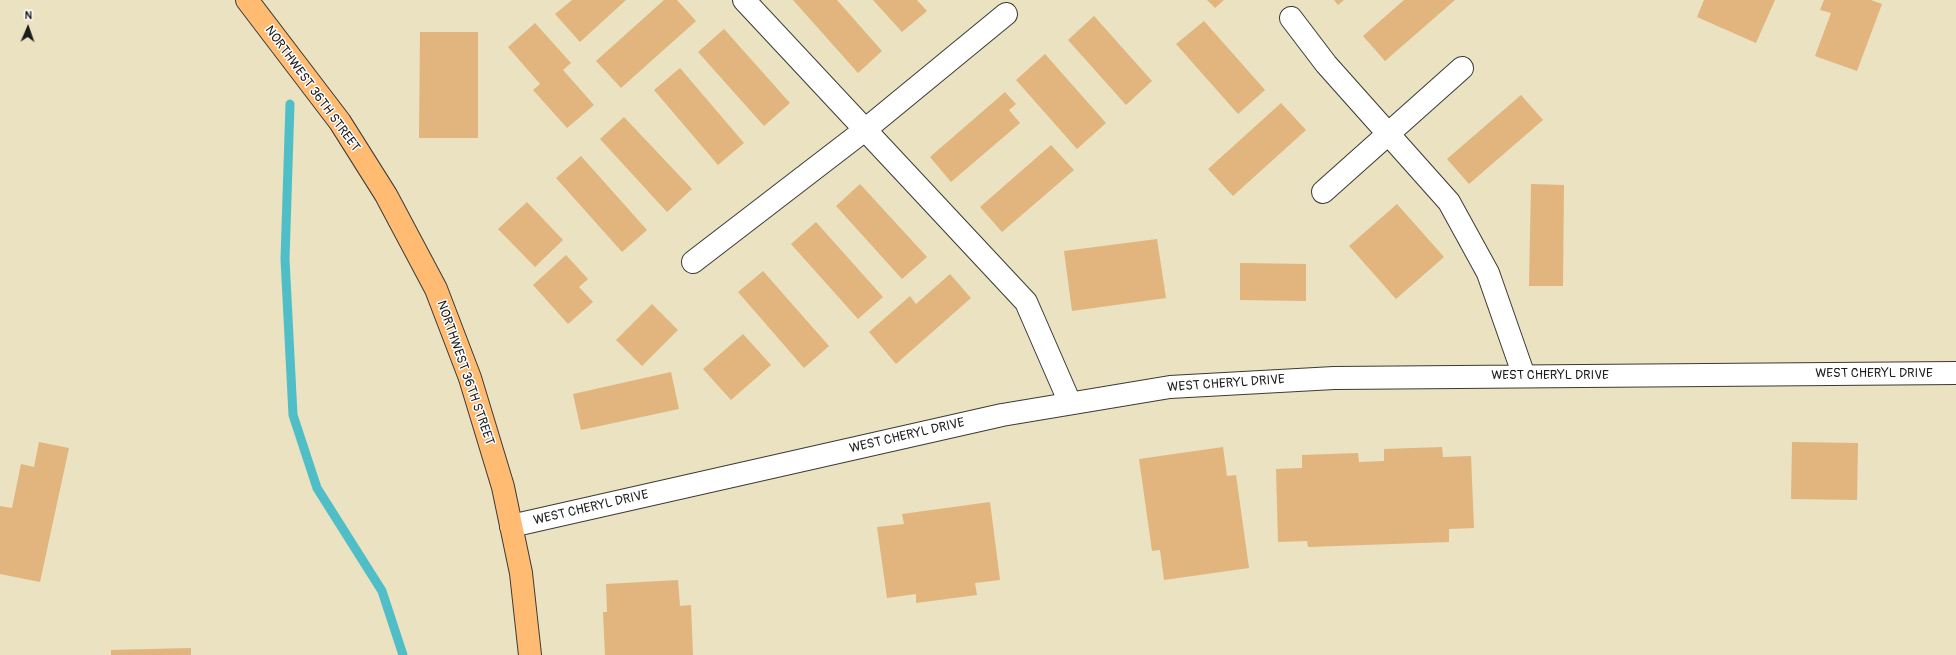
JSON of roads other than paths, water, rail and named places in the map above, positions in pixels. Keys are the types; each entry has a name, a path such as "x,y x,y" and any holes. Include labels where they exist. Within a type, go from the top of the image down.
{"main road":[{"name":"NORTHWEST 36TH STREET","path":"247,0 340,122 386,195 436,289 470,378 503,487 521,573 530,655"}],"street":[{"path":"744,0 1026,302 1070,403"},
{"path":"693,262 866,129 1006,14"},
{"path":"1290,18 1326,64 1449,202 1488,273 1524,376"},
{"path":"1323,192 1462,68"},
{"name":"WEST CHERYL DRIVE","path":"511,526 1002,415 1170,387 1334,378 1956,373"}],"waterway":[{"path":"290,104 285,259 293,415 317,488 382,591 403,655"}]}
